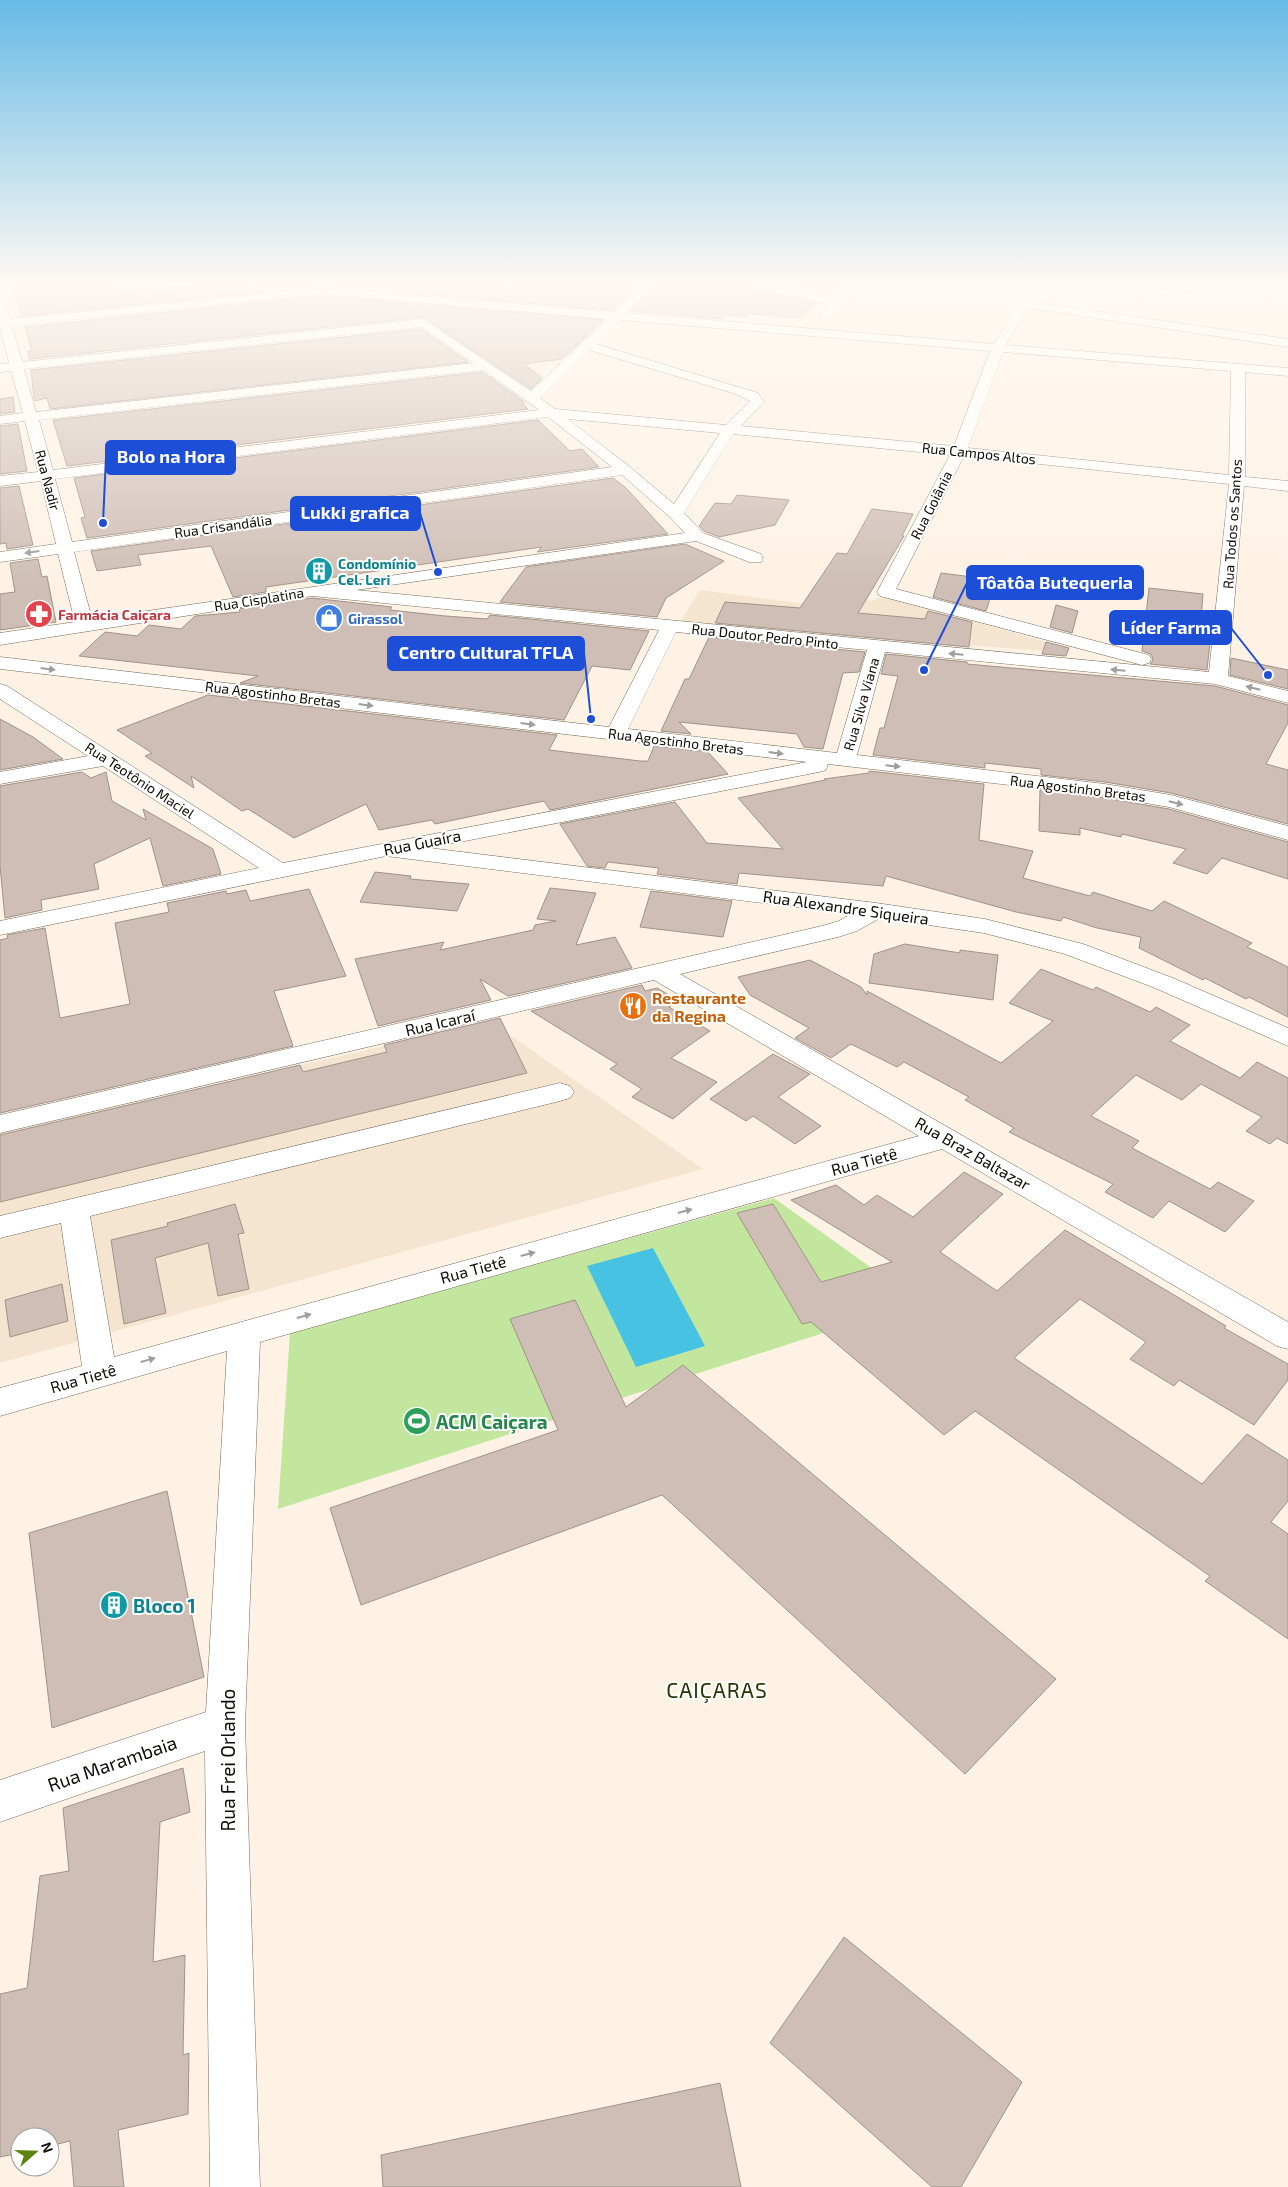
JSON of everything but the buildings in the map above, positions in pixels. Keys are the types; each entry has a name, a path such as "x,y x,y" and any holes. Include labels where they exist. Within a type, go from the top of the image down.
{"street":[{"name":"Rua Nadir","path":"22,386 86,626"},
{"path":"0,420 306,386"},
{"path":"514,386 625,470 676,514 696,536 755,558"},
{"path":"532,398 544,386"},
{"path":"676,514 729,430 756,402 753,396 721,386"},
{"name":"Rua Goiânia","path":"983,386 959,450 886,592 1218,679"},
{"name":"Rua Todos os Santos","path":"1218,679 1237,482 1239,386"},
{"name":"Rua Campos Altos","path":"0,481 550,413 959,450 1237,482 1288,486"},
{"name":"Rua Crisandália","path":"0,557 625,470"},
{"name":"Rua Cisplatina","path":"0,639 312,591 696,536"},
{"name":"Rua Doutor Pedro Pinto","path":"312,591 1218,679"},
{"path":"616,734 670,626"},
{"name":"Rua Silva Viana","path":"845,761 877,647"},
{"name":"Rua Agostinho Bretas","path":"0,663 1124,793 1171,801 1288,833"},
{"path":"1218,679 1288,697"},
{"name":"Rua Teotônio Maciel","path":"0,690 279,871"},
{"path":"0,778 107,759"},
{"name":"Rua Guaíra","path":"0,928 386,849 845,761"},
{"name":"Rua Alexandre Siqueira","path":"386,849 876,910 985,926 1074,949 1180,990 1288,1038"},
{"name":"Rua Icaraí","path":"0,1124 829,932 848,926 876,910"},
{"name":"Rua Braz Baltazar","path":"658,972 1288,1336"},
{"path":"0,1227 560,1092"},
{"name":"Rua Tietê","path":"0,1402 947,1138"},
{"path":"74,1209 100,1374"},
{"name":"Rua Frei Orlando","path":"235,2187 225,1725 244,1333"},
{"name":"Rua Marambaia","path":"0,1800 225,1725"}],"shaded area":[{"path":"700,590 822,606 855,595 872,601 883,597 1069,648 1068,653 680,622"},
{"path":"491,1022 703,1169 0,1363 0,1133"}],"green space":[{"name":"ACM Caiçara","path":"774,1198 919,1302 278,1509 290,1333"}],"water":[{"path":"653,1248 705,1346 636,1367 587,1266"}],"place":[{"name":"Bolo na Hora","path":"103,523"},
{"name":"Condomínio Cel. Leri","path":"319,571"},
{"name":"Lukki grafica","path":"438,572"},
{"name":"Farmácia Caiçara","path":"39,614"},
{"name":"Girassol","path":"329,618"},
{"name":"Tôatôa Butequeria","path":"924,670"},
{"name":"Líder Farma","path":"1268,675"},
{"name":"Centro Cultural TFLA","path":"591,719"},
{"name":"Restaurante da Regina","path":"633,1006"},
{"name":"ACM Caiçara","path":"417,1421"},
{"name":"Bloco 1","path":"114,1605"}],"district":[{"name":"CAIÇARAS","path":"717,1689"}]}
